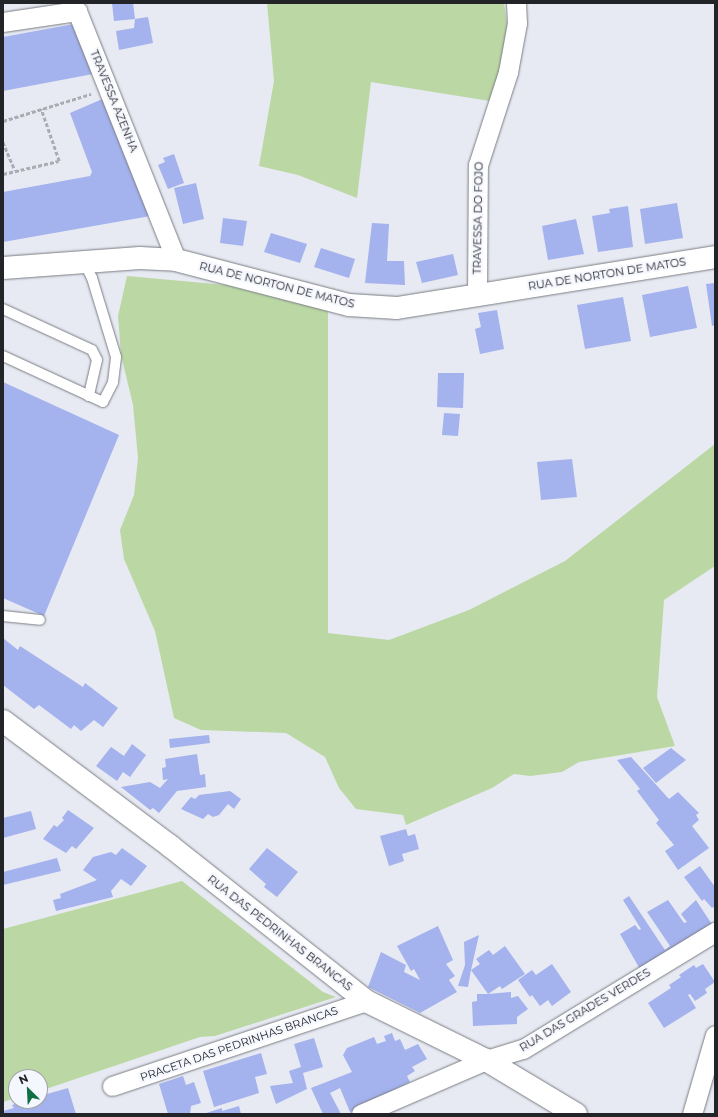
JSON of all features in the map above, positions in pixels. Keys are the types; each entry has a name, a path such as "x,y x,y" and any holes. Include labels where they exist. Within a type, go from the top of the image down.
{"street":[{"name":"TRAVESSA DO FOJO","path":"477,295 478,165 508,72 517,24 516,3"},
{"name":"TRAVESSA AZENHA","path":"3,22 78,11 176,260"},
{"name":"RUA DE NORTON DE MATOS","path":"3,268 140,258 176,260 349,305 398,308 715,258"},
{"name":"RUA DAS PEDRINHAS BRANCAS","path":"3,720 170,846 366,1001 486,1060 576,1114"},
{"name":"RUA DAS GRADES VERDES","path":"361,1114 486,1060 523,1049 715,932"},
{"name":"PRACETA DAS PEDRINHAS BRANCAS","path":"112,1086 366,1001"},
{"path":"692,1114 715,1035"}],"lane":[{"path":"3,356 103,402 113,382 116,357 92,278 84,262"},
{"path":"3,309 92,350 97,360 89,396"},
{"path":"3,616 40,620"}],"path":[{"path":"3,121 109,88"},
{"path":"3,174 60,160 41,109"},
{"path":"3,142 15,170"}],"green space":[{"path":"267,3 504,3 510,46 496,102 371,82 357,198 298,175 259,166 274,81"},
{"path":"127,276 226,285 328,311 328,633 389,640 469,610 565,561 715,444 715,566 664,600 657,697 675,746 579,762 562,772 530,776 514,774 492,788 406,825 403,815 356,809 339,788 325,757 286,733 201,730 174,718 155,631 124,559 120,530 134,495 138,458 133,405 121,355 118,316"},
{"path":"182,881 323,992 336,997 215,1036 200,1037 48,1088 48,1069 8,1069 8,1100 3,1102 3,929"}],"building":[{"path":"112,3 133,3 135,19 114,21"},
{"path":"148,17 153,43 119,50 116,31 134,28 135,19"},
{"path":"74,24 93,74 3,91 3,37"},
{"path":"107,97 156,215 3,242 3,192 90,176 92,172 70,113"},
{"path":"174,154 184,183 168,189 158,165 165,162 163,158"},
{"path":"196,183 204,219 183,224 174,188"},
{"path":"677,203 683,238 645,244 640,209"},
{"path":"628,206 633,247 598,252 592,216 610,213 609,209"},
{"path":"223,218 247,221 243,246 220,243"},
{"path":"576,219 584,254 548,260 542,226"},
{"path":"372,223 389,224 387,261 404,261 405,285 365,283"},
{"path":"271,233 307,244 300,263 264,252"},
{"path":"321,248 355,259 349,278 314,267"},
{"path":"453,254 458,275 422,283 416,262"},
{"path":"715,283 715,325 712,326 706,284"},
{"path":"688,286 697,328 650,337 642,295"},
{"path":"623,297 631,341 585,349 577,305"},
{"path":"497,310 504,349 480,354 475,329 481,327 478,313"},
{"path":"438,373 464,373 463,408 437,407"},
{"path":"3,382 119,435 44,616 3,598"},
{"path":"444,413 460,414 458,436 442,435"},
{"path":"572,459 577,497 541,500 537,462"},
{"path":"3,638 18,650 20,646 83,687 85,683 118,708 103,727 94,720 81,731 74,725 71,729 39,705 34,709 3,685"},
{"path":"209,735 210,743 170,748 169,739"},
{"path":"132,744 146,755 130,777 123,772 117,781 96,766 111,747 124,756"},
{"path":"671,748 686,760 656,783 643,768"},
{"path":"197,754 200,775 205,774 206,787 177,791 159,813 153,808 150,810 121,787 150,782 160,788 168,779 163,780 162,768 166,767 165,759"},
{"path":"631,757 669,799 678,792 699,813 696,815 699,820 692,826 709,848 678,870 665,851 674,845 656,823 659,820 637,791 640,789 617,760"},
{"path":"230,791 241,799 234,809 228,804 219,815 213,817 208,814 203,819 181,809 191,797 195,799 199,795"},
{"path":"68,810 94,828 76,849 72,846 66,853 43,839 54,825 57,827 64,820 62,818"},
{"path":"31,811 36,829 3,838 3,818"},
{"path":"406,829 408,836 415,834 419,849 402,854 404,861 389,866 380,836"},
{"path":"122,848 147,866 131,886 121,879 111,891 113,897 56,911 53,900 61,898 60,894 97,880 83,870 93,857 111,852 116,855"},
{"path":"267,848 298,872 277,897 264,887 266,884 249,869"},
{"path":"57,858 61,871 3,885 3,872"},
{"path":"700,866 715,887 715,906 712,908 704,899 702,901 684,877"},
{"path":"629,896 665,950 670,946 647,912 668,900 684,923 687,922 681,914 696,900 713,926 641,971 620,934 635,925 639,930 641,929 623,900"},
{"path":"438,926 453,960 446,964 455,976 449,980 457,992 420,1013 368,987 381,952 406,965 404,972 420,980 414,969 411,971 397,946"},
{"path":"479,935 468,987 458,986 465,965 464,942"},
{"path":"505,946 525,974 502,989 500,986 488,994 471,970 480,964 476,959 489,950 493,955"},
{"path":"552,964 571,992 552,1006 548,1000 540,1006 532,995 530,997 518,980 532,970 536,975"},
{"path":"703,964 715,982 705,989 707,993 695,1001 690,994 688,995 696,1008 664,1028 648,1003 671,988 669,985 681,977 679,975 694,965 696,968"},
{"path":"511,992 511,998 518,996 528,1009 517,1017 517,1024 473,1026 472,1002 477,1001 477,994"},
{"path":"392,1033 395,1041 400,1039 405,1050 418,1044 427,1059 412,1067 415,1071 407,1076 410,1082 350,1112 340,1088 330,1093 341,1114 323,1114 311,1088 352,1072 343,1055 347,1048 374,1037 377,1044 386,1041 384,1036"},
{"path":"314,1038 323,1067 303,1073 307,1089 276,1104 270,1086 293,1083 289,1071 301,1067 294,1044"},
{"path":"261,1053 267,1074 255,1077 259,1093 214,1107 203,1071"},
{"path":"183,1076 186,1085 194,1082 201,1103 191,1106 190,1114 168,1114 159,1084"},
{"path":"68,1088 76,1114 3,1114 3,1111 10,1109 48,1109 48,1094"},
{"path":"239,1106 241,1114 203,1114 222,1108 222,1111"}]}
